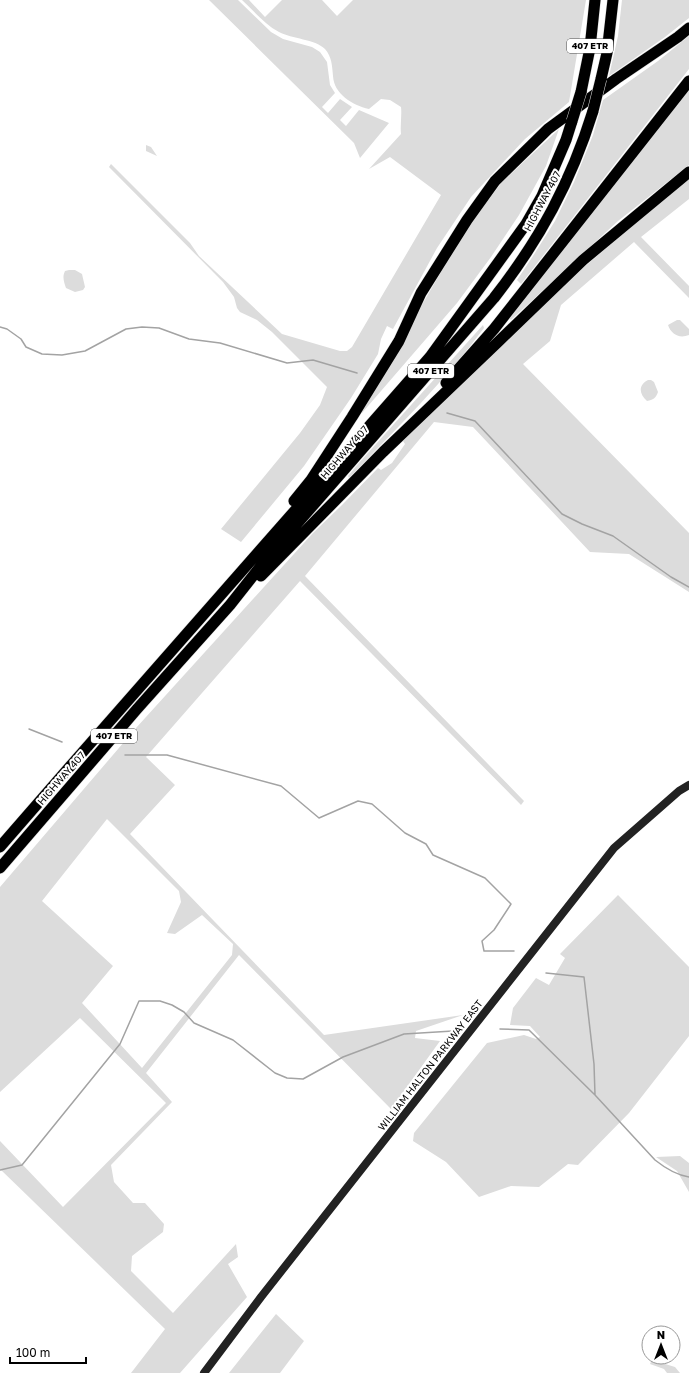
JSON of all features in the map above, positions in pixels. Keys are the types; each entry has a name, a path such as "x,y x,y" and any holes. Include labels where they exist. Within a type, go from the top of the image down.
{"highway":[{"name":"HIGHWAY 407","path":"0,847 430,357 526,224 542,196 566,140 581,92 590,48 595,0"},
{"name":"HIGHWAY 407","path":"0,868 137,709 230,605 268,557 441,360 494,298 514,272 534,243 552,211 574,165 601,79 607,53 613,0"},
{"path":"220,596 311,480 348,424 399,341 421,293 467,220 495,181 548,130 616,79 689,28"},
{"path":"397,439 494,329 689,81"},
{"path":"230,605 275,562 397,439 583,260 689,172"}],"main road":[{"name":"WILLIAM HALTON PARKWAY EAST","path":"204,1373 261,1297 614,848 679,791 689,785"}],"shaded area":[{"path":"209,0 238,0 271,32 283,39 312,47 320,52 327,62 330,85 335,93 322,107 328,113 340,99 352,107 340,120 346,126 359,110 389,123 360,158 354,143"},
{"path":"242,0 249,0 265,17 282,0 322,0 337,16 353,0 586,0 569,102 525,139 471,197 437,248 393,329 387,326 381,339 378,354 351,398 304,466 241,542 221,529 300,433 320,405 327,387 272,332 257,320 240,312 237,308 234,297 223,282 109,167 111,164 190,243 199,256 282,334 340,351 347,351 352,347 441,195 390,157 369,169 401,134 401,107 390,100 381,99 369,109 350,102 340,93 334,82 332,65 325,49 315,43 279,32 264,22"},
{"path":"622,0 689,0 689,18 665,37 609,76 618,36"},
{"path":"689,36 689,69 521,284 517,280 555,221 574,182 593,135 603,100 658,61"},
{"path":"689,89 689,165 618,221 511,320 508,317"},
{"path":"559,129 546,166 519,215 491,257 457,303 362,413 362,408 466,229 502,182"},
{"path":"146,145 151,147 157,156 146,151"},
{"path":"689,174 689,199 641,237 689,286 689,298 634,242 561,305 550,341 523,364 689,533 689,592 629,554 590,552 473,427 434,422 305,576 524,801 521,805 300,581 146,757 175,785 130,834 324,1035 463,1015 416,1031 415,1038 440,1041 391,1109 239,955 146,1073 172,1102 111,1165 114,1182 133,1203 145,1203 164,1224 163,1232 132,1256 131,1271 173,1313 236,1244 238,1257 228,1264 247,1297 180,1373 131,1373 165,1329 0,1169 0,1141 63,1207 166,1103 80,1018 0,1092 0,887 136,728 313,533 378,468 381,470 392,463 405,444 403,441 535,309 673,191","holes":["107,819 179,891 181,902 167,933 175,934 202,915 233,944 232,955 142,1068 82,1003 113,966 42,901"]},
{"path":"75,270 82,274 85,287 83,290 75,292 66,288 64,275 65,271"},
{"path":"680,320 689,329 689,335 679,336 671,331 668,325"},
{"path":"483,325 484,328 453,367 349,478 348,476 358,464"},
{"path":"648,380 654,382 658,392 654,398 647,401 641,393 641,387 642,384"},
{"path":"618,895 689,967 689,1036 629,1113 578,1165 568,1164 539,1187 511,1186 479,1197 446,1162 413,1141 414,1133 487,1043 524,1035 536,1039 540,1037 530,1026 510,1025 513,1008 536,978 549,985 565,958 560,954"},
{"path":"680,1156 689,1163 689,1192 677,1171 656,1157"},
{"path":"276,1314 304,1341 280,1373 229,1373"},
{"path":"653,1365 668,1365 675,1367 680,1373 667,1373 664,1369"}],"waterway":[{"path":"0,327 7,329 21,339 26,347 42,354 62,355 85,351 126,329 142,327 159,328 189,339 220,343 287,363 313,360 357,373"},
{"path":"447,413 475,421 562,514 582,524 613,536 671,577 689,587"},
{"path":"29,729 62,742"},
{"path":"125,755 167,755 281,786 319,818 358,801 372,804 405,833 426,844 433,855 485,878 511,904 494,930 482,941 484,951 514,951"},
{"path":"546,973 584,977 594,1064 595,1095"},
{"path":"0,1170 22,1165 120,1044 139,1001 160,1001 172,1005 184,1012 194,1023 233,1040 275,1073 287,1078 303,1079 343,1057 404,1034 453,1031"},
{"path":"500,1029 529,1030 595,1095 655,1160 671,1171 689,1177"}]}
